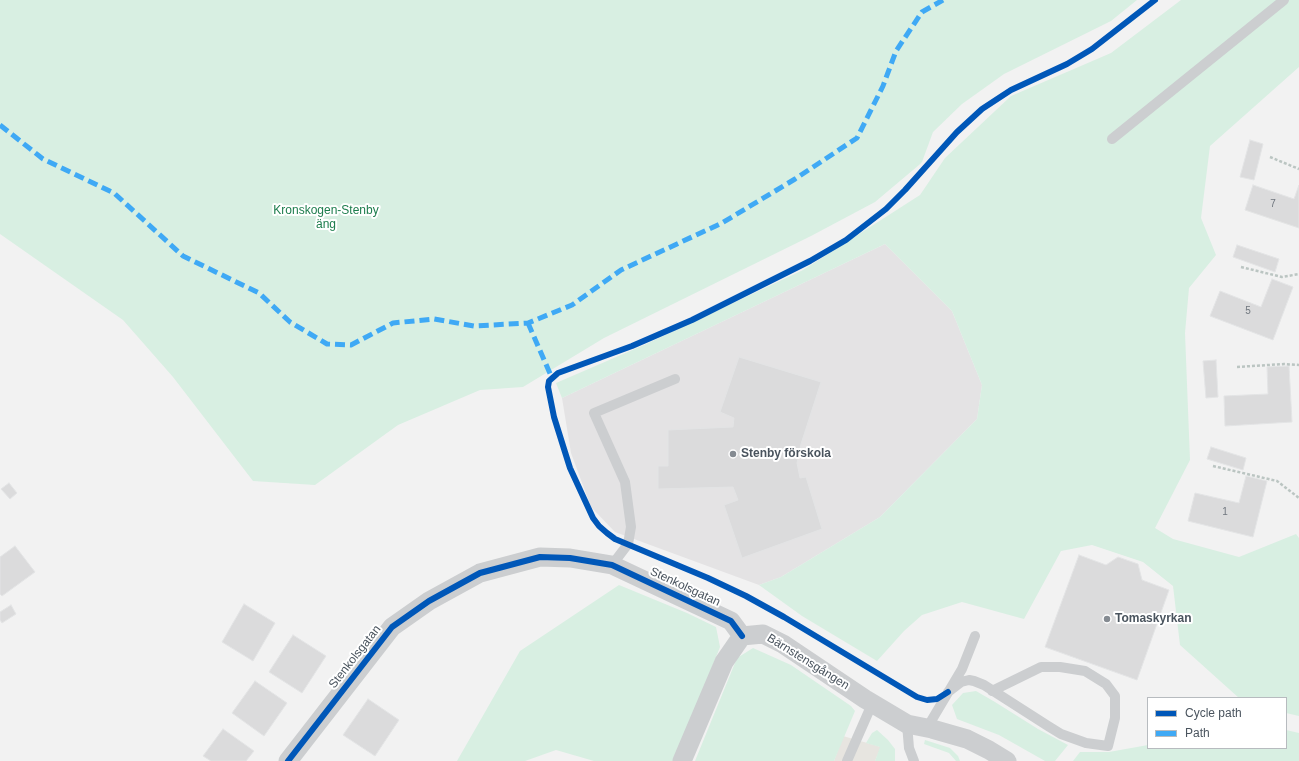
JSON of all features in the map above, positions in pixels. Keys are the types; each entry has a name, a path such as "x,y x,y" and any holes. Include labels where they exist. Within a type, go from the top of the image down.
{"street":[{"name":"Stenkolsgatan","path":"288,761 392,627 429,601 480,573 540,557 570,558 612,565 731,621 742,636"},
{"name":"Bärnstensgången","path":"742,636 764,634 784,644 872,704 907,724 967,739 986,755 1007,761"},
{"path":"682,761 724,662 742,636"}],"lane":[{"path":"1112,139 1284,0"},
{"path":"612,565 628,544 631,527 625,482 594,413 675,379"},
{"path":"926,728 962,669 975,636"},
{"path":"948,692 962,682 969,680 984,685 992,691 1060,734 1086,743 1108,746 1115,718 1115,696 1106,684 1085,671 1041,667 992,691"},
{"path":"847,761 872,704"},
{"path":"907,724 908,748 914,761"}],"path":[{"path":"1270,157 1299,169"},
{"path":"1241,267 1282,277 1299,274"},
{"path":"1237,367 1284,364 1299,365"},
{"path":"1213,466 1277,481 1299,498"}],"shaded area":[{"path":"885,244 952,311 982,385 977,419 880,517 781,577 759,585 615,532 591,507 571,453 562,398"},
{"path":"843,736 881,747 875,761 834,761"}],"green space":[{"name":"Kronskogen-Stenby äng","path":"0,0 1137,0 1111,21 1004,74 962,104 933,132 922,162 875,202 811,236 604,338 523,387 480,390 398,425 315,485 253,481 173,377 123,320 0,234"},
{"path":"1181,0 1299,0 1299,67 1210,146 1201,218 1216,255 1189,288 1185,333 1190,460 1155,528 1173,539 1239,557 1296,534 1299,538 1299,716 1287,713 1287,697 1238,697 1180,645 1173,586 1143,562 1092,545 1061,551 1024,619 962,602 922,615 904,631 877,661 802,616 759,585 781,577 880,517 977,419 982,385 952,311 885,244 562,398 556,383 644,345 803,270 920,195 945,158 1011,96 1111,53"},
{"path":"619,585 687,613 716,627 720,647 675,761 594,761 556,750 525,761 457,761 520,651"},
{"path":"753,648 791,665 851,706 855,711 834,761 695,761 737,658"},
{"path":"976,691 1038,729 1068,745 1055,761 1045,761 999,735 957,719 952,705 963,693"},
{"path":"877,730 895,749 895,761 875,761 880,747 866,743 872,733"},
{"path":"1287,730 1299,733 1299,761 1073,761 1080,752 1109,752 1147,745 1147,749 1287,749"},
{"path":"925,740 950,748 958,756 960,761 956,761 949,753 924,744"}],"building":[{"path":"1250,140 1263,144 1254,180 1240,177"},
{"path":"1253,185 1294,199 1299,185 1299,228 1245,210"},
{"path":"1237,245 1279,259 1275,272 1233,257"},
{"path":"1272,279 1293,287 1273,340 1210,316 1220,291 1261,307"},
{"name":"Stenby förskola","path":"739,357 821,382 801,444 797,463 800,478 806,477 822,529 742,558 724,505 738,500 733,487 658,489 658,466 668,466 668,430 733,427 734,418 720,412"},
{"path":"1216,360 1218,397 1206,398 1203,361"},
{"path":"1289,366 1292,422 1225,426 1224,396 1268,394 1267,367"},
{"path":"1211,447 1246,458 1243,470 1207,459"},
{"path":"1246,476 1267,481 1253,537 1188,521 1195,493 1239,503"},
{"path":"9,483 17,493 10,499 1,489"},
{"path":"15,546 35,572 2,596 0,594 0,557"},
{"name":"Tomaskyrkan","path":"1079,555 1106,565 1118,557 1138,564 1142,580 1169,590 1137,680 1045,647"},
{"path":"244,604 275,623 253,661 222,642"},
{"path":"11,605 16,614 2,623 0,620 0,612"},
{"path":"293,635 326,656 302,693 269,672"},
{"path":"255,681 287,703 264,736 232,713"},
{"path":"368,699 399,720 375,756 343,735"},
{"path":"223,729 254,751 246,761 211,761 203,756"}],"marked path":[{"path":"0,125 43,159 114,193 183,256 259,293 290,322 327,344 351,345 393,323 434,319 474,326 528,323 572,305 621,270 722,223 795,179 857,138 883,86 896,51 922,12 943,0"},
{"path":"528,323 552,378"}],"cycle path":[{"path":"948,692 937,699 927,700 917,697 784,617 746,596 708,578 615,539 607,533 593,518 570,468 554,417 548,387 549,381 558,373 632,346 692,320 810,261 846,240 886,209 957,132 982,109 1011,90 1067,64 1092,49 1155,0"},
{"path":"288,761 392,627 429,601 480,573 540,557 570,558 612,565 731,621 742,636"}],"place":[{"name":"Stenby förskola","path":"733,454"},
{"name":"Tomaskyrkan","path":"1107,619"}]}
